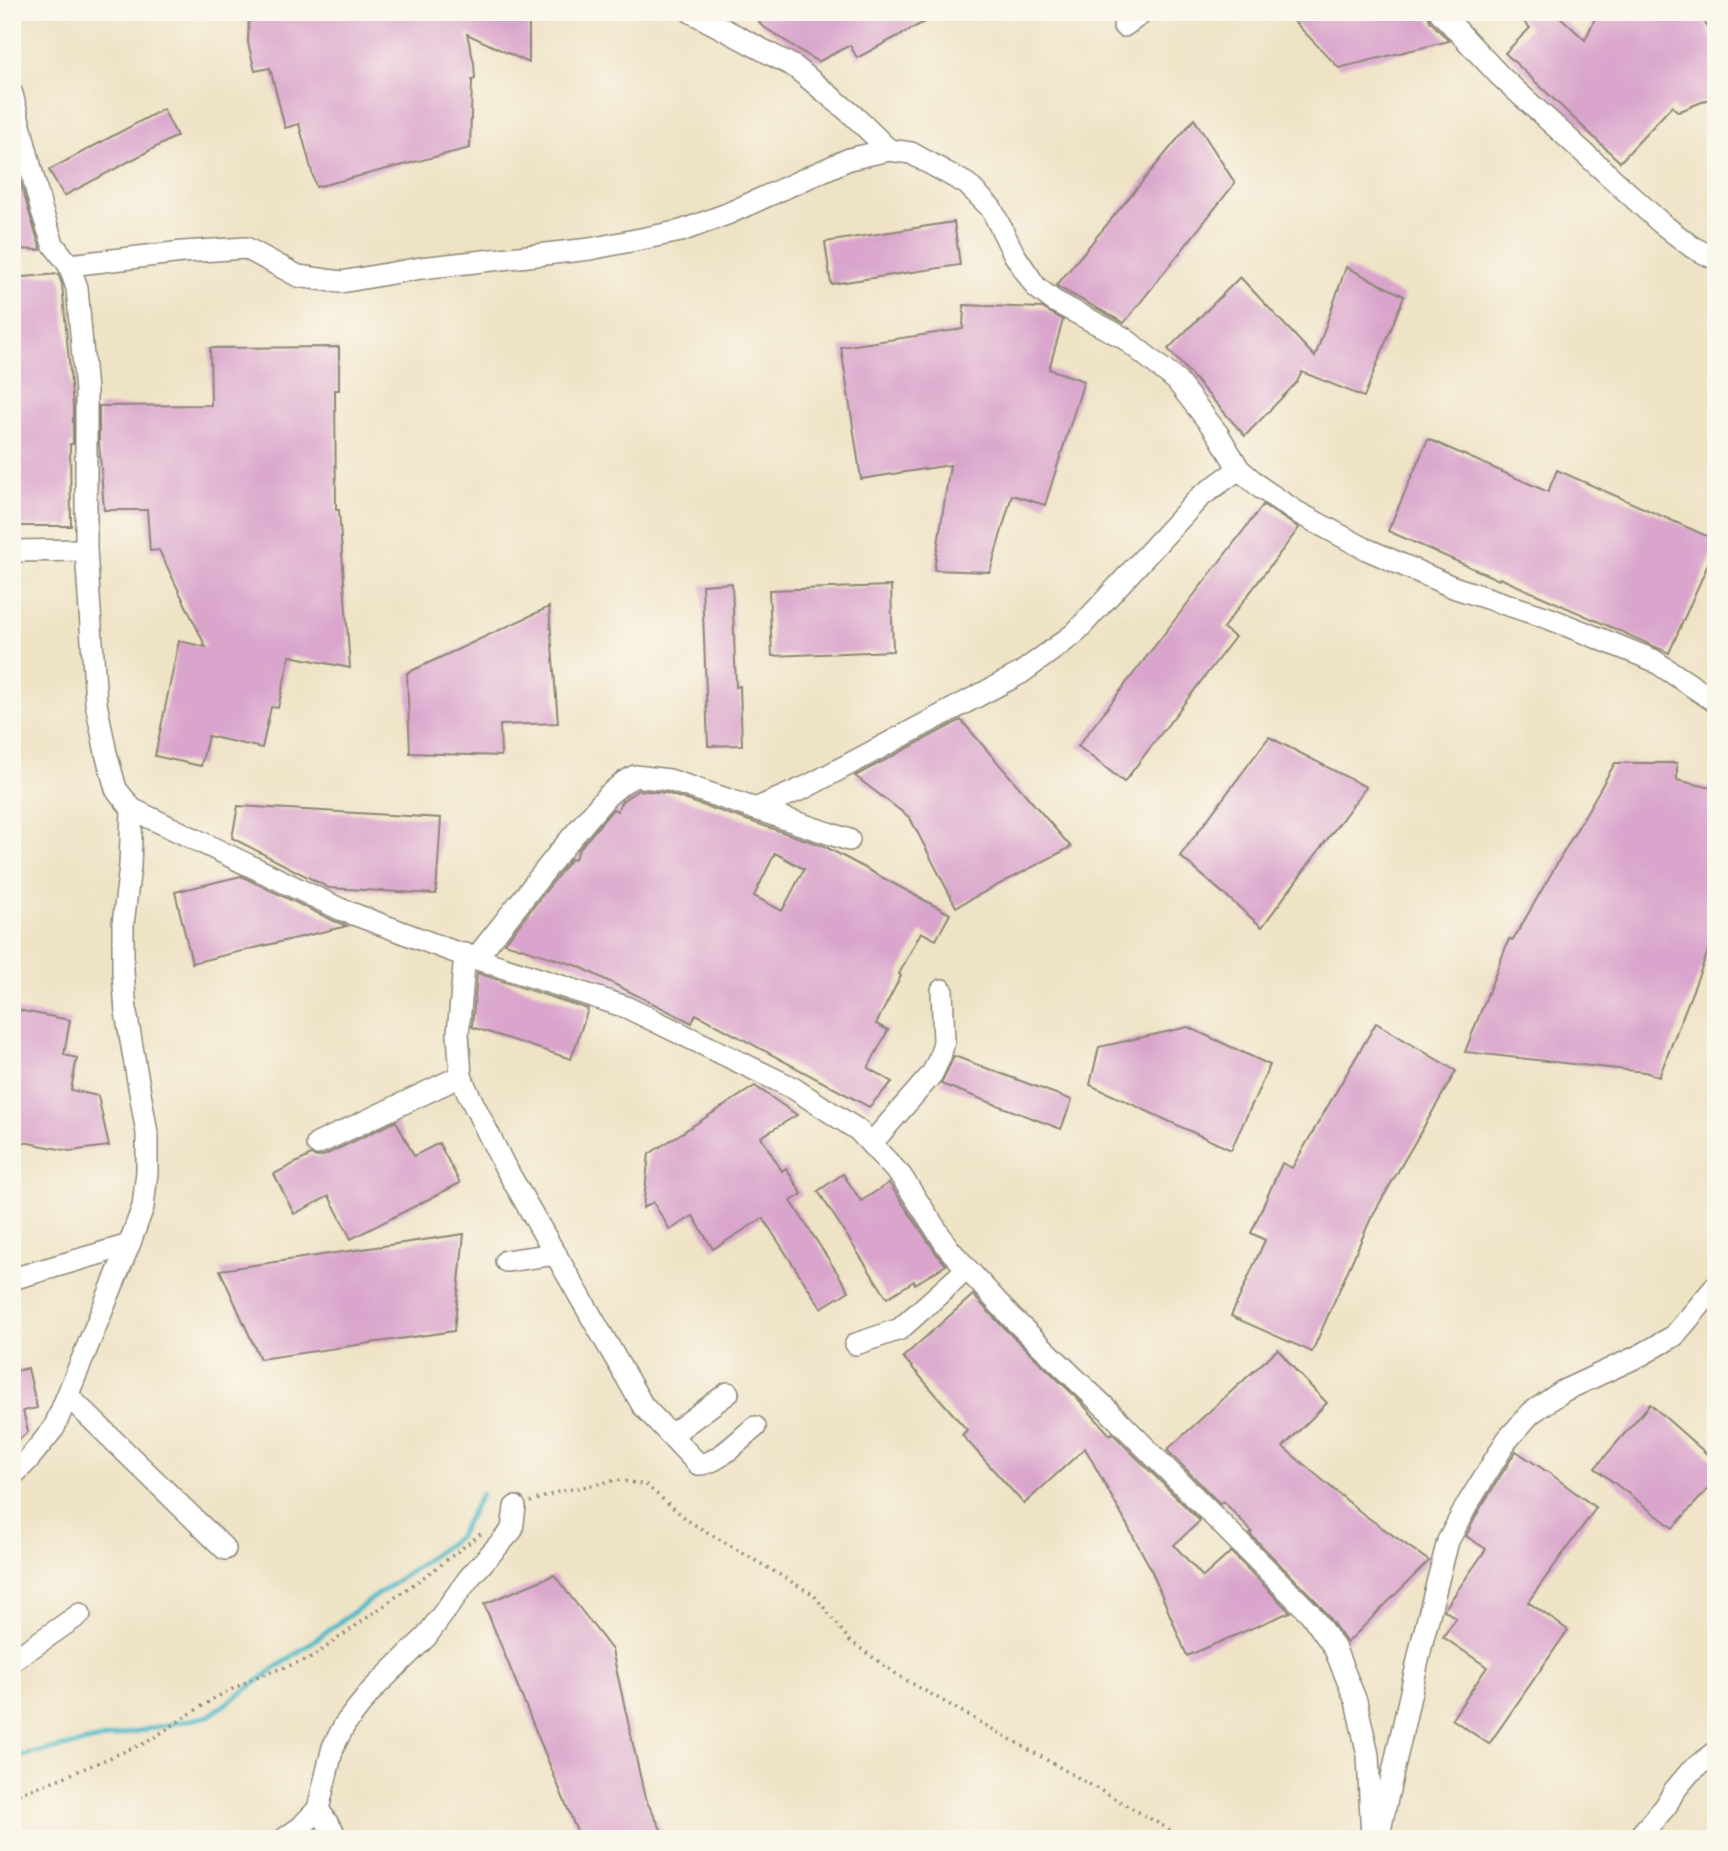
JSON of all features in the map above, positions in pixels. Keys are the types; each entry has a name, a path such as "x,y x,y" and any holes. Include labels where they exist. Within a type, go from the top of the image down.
{"street":[{"path":"691,12 795,67 889,150"},
{"path":"1124,26 1144,12"},
{"path":"1440,12 1500,76 1661,223 1692,247 1716,259"},
{"path":"12,94 53,244 69,265 77,288 86,391 86,550 96,703 116,789 132,809 340,909 452,951 626,1007 793,1088 858,1130 901,1177 949,1249 1013,1319 1120,1421 1310,1613 1334,1647 1356,1701 1368,1755 1372,1839"},
{"path":"69,265 246,248 298,276 341,282 421,268 590,249 681,231 727,214 849,159 889,150 911,153 967,184 990,208 1014,254 1036,287 1054,301 1124,338 1176,380 1218,435 1239,469 1261,488 1364,548 1453,587 1548,618 1653,660 1716,702"},
{"path":"755,808 806,787 1021,673 1074,634 1200,497 1239,469"},
{"path":"12,551 86,550"},
{"path":"755,1427 716,1460 706,1465 698,1464 643,1406 504,1165 461,1076 458,1034 470,956 607,796 635,776 669,780 849,840"},
{"path":"12,1476 29,1460 54,1428 143,1207 147,1172 147,1133 126,1012 123,971 123,924 130,866 132,809"},
{"path":"871,1144 932,1074 940,1057 944,1042 942,990"},
{"path":"317,1144 461,1076"},
{"path":"12,1279 129,1245"},
{"path":"506,1261 556,1254"},
{"path":"856,1344 900,1329 967,1269"},
{"path":"1378,1839 1440,1565 1448,1541 1467,1505 1507,1440 1531,1413 1563,1391 1641,1355 1674,1336 1716,1286"},
{"path":"671,1435 728,1393"},
{"path":"68,1396 225,1549"},
{"path":"285,1839 301,1827 318,1808 333,1747 345,1724 372,1690 426,1637 469,1578 512,1530 515,1507"},
{"path":"12,1661 80,1614"},
{"path":"1362,1730 1400,1737"},
{"path":"1637,1839 1666,1806 1674,1791 1690,1772 1716,1752"},
{"path":"318,1808 338,1839"}],"path":[{"path":"515,1507 558,1492 617,1480 646,1485 690,1522 814,1595 850,1641 900,1676 1185,1839"},
{"path":"12,1796 147,1742 213,1699 254,1678 311,1658 483,1533"}],"building":[{"path":"249,12 529,12 529,63 467,34 475,79 472,80 470,148 316,187 299,124 285,128 270,68 255,71 248,43"},
{"path":"754,12 943,12 857,58 850,45 818,62 761,25"},
{"path":"1285,12 1427,12 1430,21 1449,41 1339,68"},
{"path":"1527,12 1555,12 1585,40 1598,12 1700,12 1716,48 1716,96 1678,112 1672,106 1620,162 1505,53 1530,28 1521,19"},
{"path":"163,109 177,136 64,196 49,170"},
{"path":"1194,119 1235,183 1124,323 1056,286"},
{"path":"12,177 19,177 41,250 12,249"},
{"path":"954,222 960,265 831,284 825,242"},
{"path":"1346,267 1404,296 1364,397 1302,372 1297,382 1245,436 1168,349 1240,277 1315,357"},
{"path":"58,274 62,284 73,406 73,444 70,444 71,526 12,526 12,278"},
{"path":"964,305 1042,308 1063,320 1049,369 1084,381 1045,505 1012,495 990,572 934,570 950,465 861,479 841,347 963,329"},
{"path":"339,347 339,390 335,390 336,510 339,510 350,668 290,656 278,708 271,707 262,748 208,736 201,766 155,756 179,641 206,647 159,550 150,551 147,510 104,510 99,406 211,405 210,348"},
{"path":"1428,439 1548,492 1557,470 1716,540 1716,546 1669,653 1388,531"},
{"path":"1263,505 1299,528 1223,628 1235,637 1124,782 1078,746"},
{"path":"732,583 736,687 740,686 742,745 708,746 702,585"},
{"path":"891,586 893,651 772,656 769,590"},
{"path":"549,607 558,723 500,725 501,756 410,753 407,673"},
{"path":"961,720 1071,847 956,907 910,818 855,776"},
{"path":"1269,737 1366,787 1262,927 1180,856"},
{"path":"1615,763 1677,763 1677,780 1716,789 1716,931 1659,1077 1645,1072 1465,1052 1509,939 1513,940"},
{"path":"638,790 666,793 824,846 950,914 936,940 921,932 876,1024 888,1030 868,1068 892,1082 869,1107 696,1014 692,1023 578,966 505,943 571,859 574,860 580,848 613,809 617,811 622,801","holes":["775,853 804,869 782,911 754,896"]},
{"path":"238,806 441,818 436,894 329,888 232,838"},
{"path":"241,876 347,926 192,963 175,892"},
{"path":"477,973 588,1009 571,1059 472,1027"},
{"path":"12,1009 70,1020 64,1055 77,1058 71,1090 98,1096 109,1146 70,1151 12,1140"},
{"path":"1376,1023 1456,1071 1371,1218 1312,1352 1231,1316 1265,1240 1251,1233 1282,1163 1292,1168"},
{"path":"1188,1027 1270,1065 1231,1150 1090,1085 1099,1047"},
{"path":"954,1056 1072,1100 1061,1129 941,1084"},
{"path":"755,1086 797,1115 761,1137 782,1171 786,1168 802,1194 791,1201 849,1291 821,1308 763,1218 713,1249 693,1216 670,1230 653,1202 643,1208 649,1154"},
{"path":"396,1121 414,1156 439,1143 460,1183 351,1239 329,1196 294,1214 274,1174 311,1155 323,1156"},
{"path":"843,1174 861,1201 889,1183 946,1265 887,1298 818,1191"},
{"path":"464,1234 454,1331 260,1359 220,1270"},
{"path":"973,1295 1079,1400 1110,1435 1112,1433 1200,1521 1174,1545 1203,1577 1231,1552 1290,1612 1187,1656 1150,1567 1085,1448 1024,1504 962,1435 967,1430 903,1357"},
{"path":"1278,1349 1327,1403 1283,1447 1363,1514 1429,1561 1347,1643 1319,1604 1250,1534 1252,1532 1223,1501 1220,1504 1167,1450"},
{"path":"28,1368 37,1408 23,1411 28,1432 12,1445 12,1372"},
{"path":"1650,1404 1716,1462 1716,1480 1673,1528 1595,1468"},
{"path":"1516,1451 1596,1508 1528,1602 1568,1630 1489,1744 1452,1719 1487,1667 1443,1637 1456,1618 1444,1610 1486,1549 1466,1536"},
{"path":"554,1575 612,1650 645,1798 666,1839 580,1839 484,1604"}],"waterway":[{"path":"12,1758 209,1716 458,1537 482,1493"}]}
